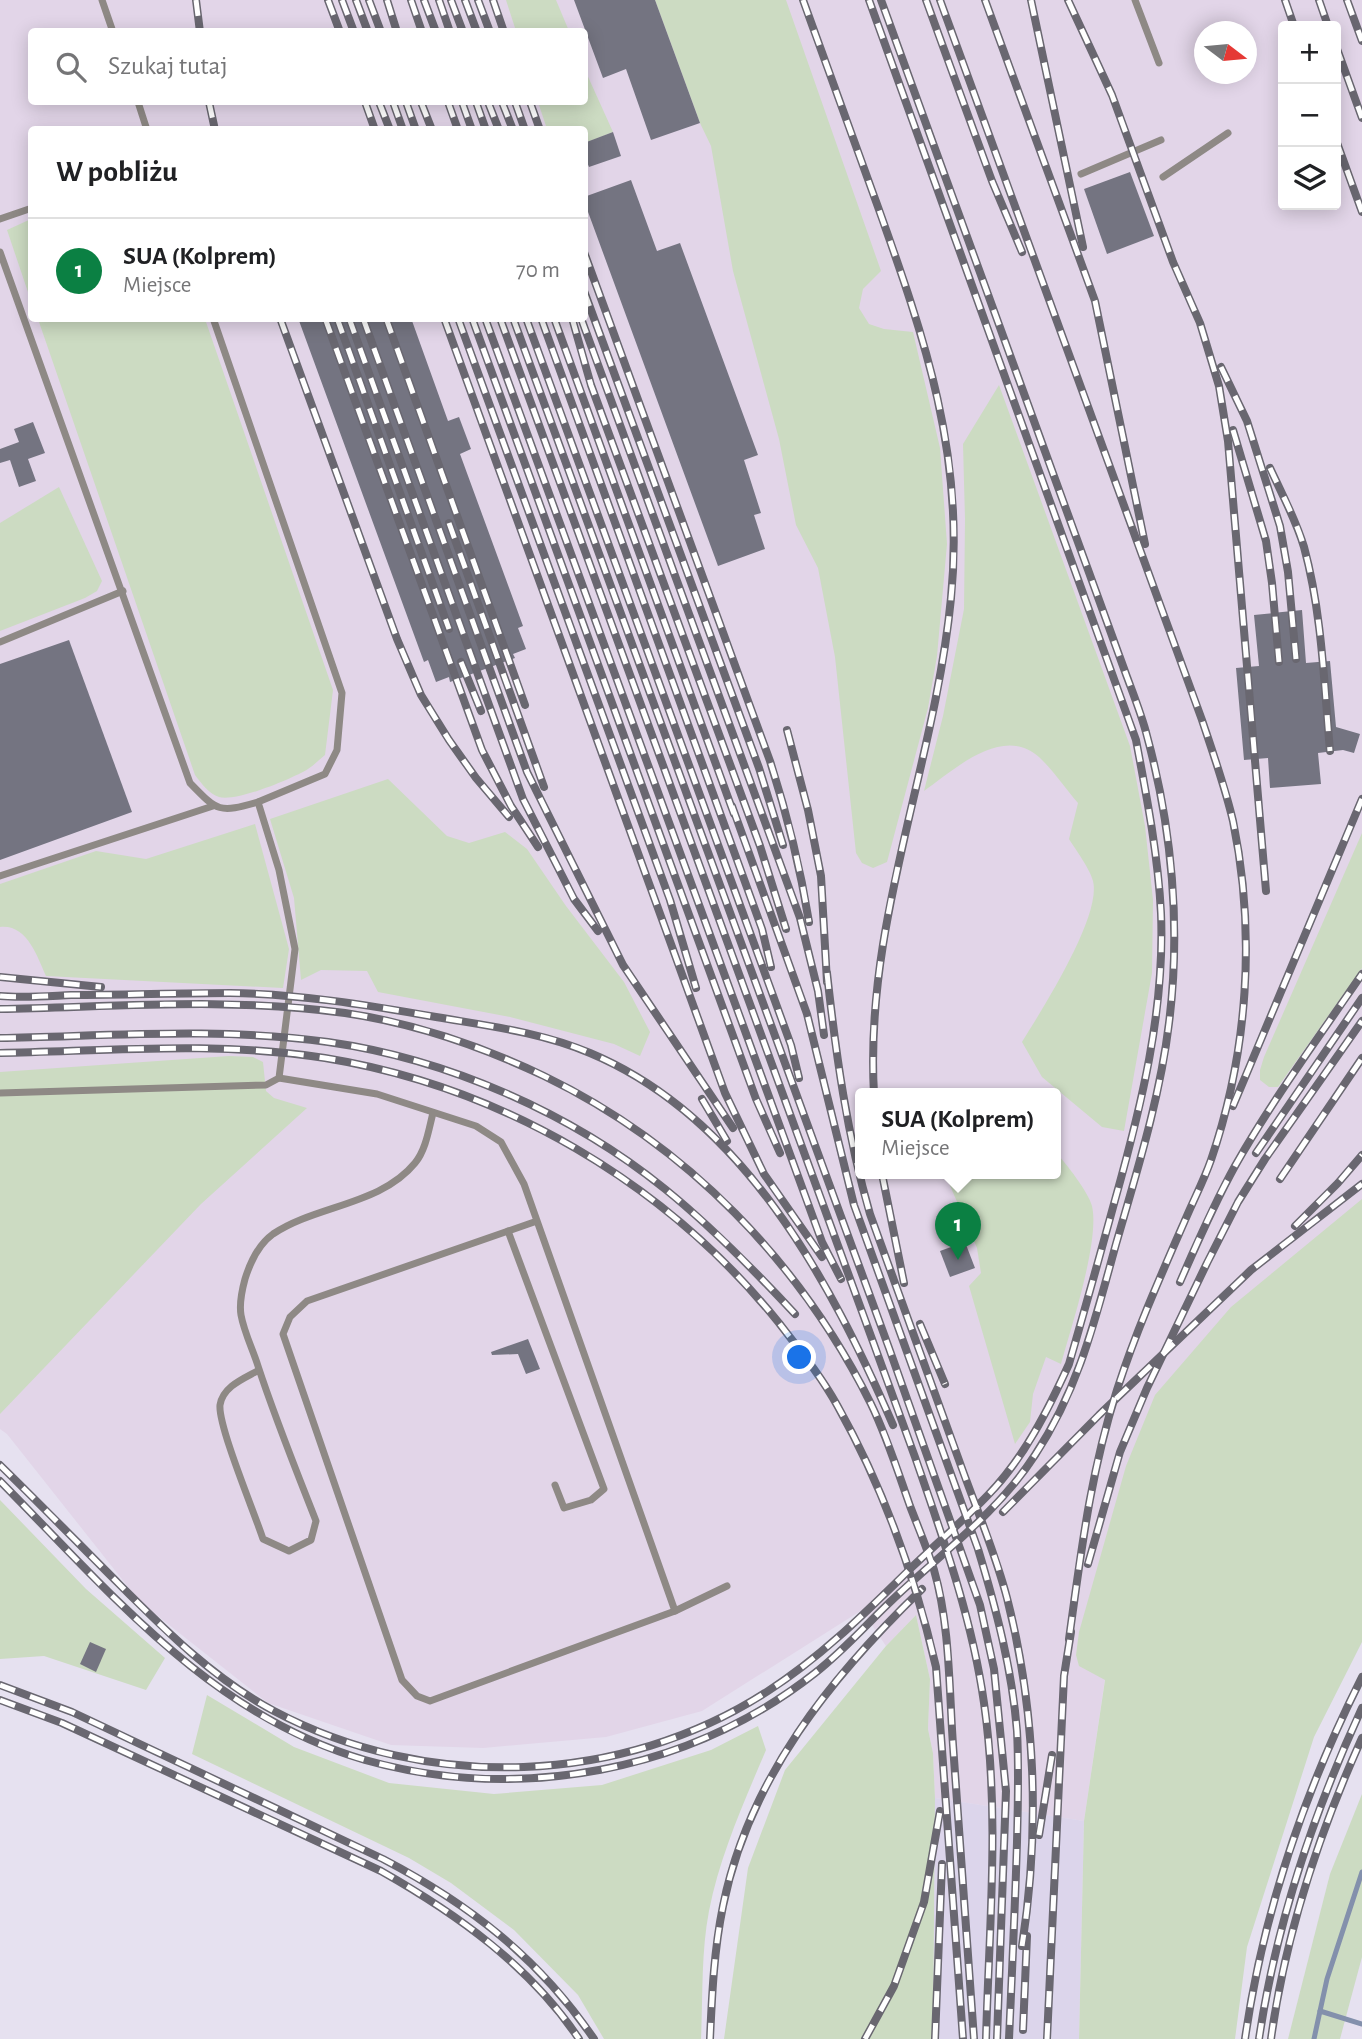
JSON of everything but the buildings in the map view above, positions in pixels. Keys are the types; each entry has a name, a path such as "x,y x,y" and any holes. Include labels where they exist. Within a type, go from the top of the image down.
{"lane":[{"path":"102,0 112,28"},
{"path":"1135,0 1158,63"},
{"path":"139,105 146,126"},
{"path":"1163,177 1228,133"},
{"path":"1081,174 1161,140"},
{"path":"0,219 28,209"},
{"path":"0,252 190,783 212,806"},
{"path":"0,876 212,806 230,810 258,802 324,774 337,750 342,693 214,322"},
{"path":"0,642 123,591"},
{"path":"258,802 279,870 295,949 278,1078"},
{"path":"0,1093 266,1085 278,1078 377,1094 475,1126 501,1142 524,1184 675,1611"},
{"path":"259,1370 230,1387 220,1405 225,1432 263,1539 289,1551 311,1541 316,1521 241,1316 241,1292 248,1270 257,1252 272,1235 371,1194 396,1180 416,1162 433,1113"},
{"path":"537,1221 307,1301 290,1317 283,1334 402,1681 417,1696 430,1701 675,1611 727,1586"},
{"path":"508,1231 604,1489 591,1500 564,1507 555,1485"}],"shaded area":[{"path":"0,0 1362,0 1362,1275 1115,1611 1084,1821 935,1798 933,1753 928,1729 930,1679 916,1615 886,1646 862,1610 702,1711 606,1737 483,1748 391,1745 268,1703 140,1602 7,1434 0,1429"},
{"path":"935,1798 1084,1821 1079,2039 933,2039"}],"green space":[{"path":"506,0 556,0 568,28 515,28"},
{"path":"655,0 786,0 881,271 863,289 859,308 869,324 884,329 913,332 940,448 947,544 937,656 928,708 887,862 873,868 862,863 856,853 835,657 818,568 796,525 779,439 733,271 711,146"},
{"path":"588,77 613,132 588,142 588,126 546,126 539,105 588,105"},
{"path":"28,220 28,292 7,230"},
{"path":"39,322 206,322 333,690 325,755 308,769 264,789 227,798 212,794 195,775"},
{"path":"999,385 1130,746 1145,826 1153,900 1152,973 1124,1131 1102,1127 1061,1093 1061,1088 1055,1088 1042,1077 1022,1042 1068,963 1088,917 1093,897 1091,876 1069,839 1078,803 1039,757 1025,748 1010,745 994,748 964,762 924,791 943,716 964,609 963,444"},
{"path":"59,487 102,581 97,591 85,598 0,631 0,523"},
{"path":"388,779 447,836 469,843 505,832 527,849 624,982 650,1032 640,1056 614,1044 510,1017 378,992 367,971 321,970 301,980 294,898 270,819"},
{"path":"255,824 289,949 283,988 46,976 35,951 24,936 9,927 0,927 0,884 96,851 146,859"},
{"path":"1362,833 1362,968 1278,1087 1269,1087 1260,1080 1264,1057"},
{"path":"229,1056 253,1057 263,1062 266,1091 274,1098 307,1108 201,1204 0,1414 0,1072"},
{"path":"1061,1158 1090,1200 1092,1240 1061,1364 1046,1357 1033,1394 1030,1422 1015,1444 969,1286 981,1273 977,1248 947,1179 1061,1179"},
{"path":"1362,1199 1362,1642 1314,1737 1247,1947 1235,2039 1079,2039 1084,1821 1105,1680 1079,1666 1076,1655 1079,1632 1126,1466 1155,1395 1231,1307"},
{"path":"0,1500 86,1589 165,1658 146,1690 44,1656 0,1659"},
{"path":"916,1615 930,1679 928,1729 933,1753 935,1798 933,2039 724,2039 748,1868 785,1770 886,1646"},
{"path":"207,1695 294,1747 389,1783 494,1794 602,1785 711,1750 758,1726 766,1750 726,1849 706,1927 701,2039 604,2039 578,1995 514,1930 451,1883 409,1858 192,1754"},
{"path":"1362,1794 1362,1957 1340,2039 1288,2039 1330,1874"}],"waterway":[{"path":"1320,2011 1327,1979 1362,1872"},
{"path":"1314,2039 1320,2011 1362,2024"}],"railway":[{"path":"196,0 200,28"},
{"path":"328,0 338,28"},
{"path":"342,0 352,28"},
{"path":"356,0 366,28"},
{"path":"369,0 380,28"},
{"path":"387,0 396,28"},
{"path":"411,0 421,28"},
{"path":"424,0 434,28"},
{"path":"439,0 449,28"},
{"path":"451,0 462,28"},
{"path":"465,0 476,28"},
{"path":"478,0 488,28"},
{"path":"493,0 503,28"},
{"path":"803,0 911,304 937,398 952,495 954,546 943,660 890,906 880,968 874,1031 874,1088"},
{"path":"0,1465 173,1636 231,1684 274,1711 333,1737 395,1755 459,1765 524,1767 588,1760 651,1746 711,1722 768,1691 842,1634 969,1514 1001,1481 1034,1433 1069,1364 1125,1165 1142,1094 1159,986 1161,913 1157,870 1136,740 869,0"},
{"path":"0,1481 123,1606 166,1645 210,1681 258,1713 309,1740 365,1760 423,1773 483,1778 542,1777 600,1770 658,1755 713,1734 766,1707 825,1665 986,1515 1020,1476 1050,1430 1074,1379 1093,1326 1140,1162 1160,1079 1173,987 1174,915 1168,842 1156,771 1140,714 881,0"},
{"path":"926,0 992,181 1022,252"},
{"path":"940,0 1202,720 1233,821 1244,906 1246,949 1240,1035 1224,1119 1208,1167 1158,1282 1117,1390 1087,1514 1069,1639"},
{"path":"985,0 1095,301 1145,544"},
{"path":"1031,0 1083,247"},
{"path":"1068,0 1112,95 1173,262 1200,323 1219,386 1228,441 1266,891"},
{"path":"1285,0 1292,21"},
{"path":"1319,0 1326,21"},
{"path":"1347,0 1362,41"},
{"path":"1341,60 1362,118"},
{"path":"210,105 214,126"},
{"path":"366,105 374,126"},
{"path":"380,105 388,126"},
{"path":"394,105 402,126"},
{"path":"407,105 415,126"},
{"path":"422,105 430,126"},
{"path":"449,105 457,126"},
{"path":"463,105 471,126"},
{"path":"477,105 485,126"},
{"path":"489,105 497,126"},
{"path":"503,105 511,126"},
{"path":"516,105 524,126"},
{"path":"531,105 539,126"},
{"path":"1339,147 1362,212"},
{"path":"588,263 770,761 802,881 809,922"},
{"path":"588,302 759,768 783,845"},
{"path":"281,322 397,639 421,695 476,778 509,817"},
{"path":"326,322 482,750 511,806 538,847"},
{"path":"338,322 449,629"},
{"path":"350,322 523,799 574,899 598,931"},
{"path":"364,322 527,772 623,965 733,1128"},
{"path":"387,322 525,705"},
{"path":"445,322 725,1093 764,1174 822,1257"},
{"path":"459,322 670,900 696,988"},
{"path":"473,322 756,1099 780,1153"},
{"path":"486,322 822,1242 841,1279"},
{"path":"501,322 915,1457 964,1609 979,1671 989,1745 992,1871 986,2039"},
{"path":"514,322 889,1348 980,1605 994,1669 1006,1791 997,2039"},
{"path":"527,322 791,1045 799,1078"},
{"path":"542,322 762,929 771,967"},
{"path":"555,322 734,814"},
{"path":"573,322 591,385 760,846 786,929"},
{"path":"582,322 800,918 818,991 824,1035"},
{"path":"1221,367 1247,421 1280,526 1288,572 1296,659"},
{"path":"1233,430 1266,541 1279,662"},
{"path":"1270,468 1297,527 1310,572 1322,648 1330,751"},
{"path":"449,523 544,787"},
{"path":"461,662 481,711"},
{"path":"787,730 808,810 821,876 827,982"},
{"path":"1233,1106 1362,799"},
{"path":"732,806 807,1014 854,1205 978,1549 1002,1639 1015,1708 1018,1759 1009,2039"},
{"path":"827,973 843,1095 855,1155"},
{"path":"1180,1282 1235,1166 1297,1068 1362,974"},
{"path":"0,977 101,987"},
{"path":"0,996 230,993 308,998 514,1030 590,1053 644,1081 693,1118 736,1161 775,1209 810,1260 841,1315 893,1425"},
{"path":"1256,1153 1362,998"},
{"path":"0,1009 172,1004 259,1005 345,1013 422,1029 520,1065 596,1104 646,1137 692,1173 735,1213 774,1256 843,1352 882,1429 934,1570 948,1657 974,2039"},
{"path":"1088,1564 1120,1452 1147,1388 1207,1263 1238,1202 1265,1159 1362,1021"},
{"path":"0,1038 164,1034 287,1037 373,1050 463,1076 549,1114 590,1136 628,1162 699,1218 795,1314"},
{"path":"0,1053 203,1048 325,1058 391,1072 455,1092 517,1118 576,1149 633,1185 685,1227 734,1273 779,1323 817,1373 837,1405 883,1500 918,1599 936,1667 963,2039"},
{"path":"1280,1179 1362,1058"},
{"path":"702,1099 727,1141"},
{"path":"1295,1226 1362,1155"},
{"path":"861,1179 870,1214 991,1547 1017,1641 1029,1727 1033,1815 1028,1903 1022,1946"},
{"path":"883,1179 904,1283"},
{"path":"1003,1512 1099,1415 1251,1270 1362,1184"},
{"path":"920,1324 945,1384"},
{"path":"710,2039 715,1956 723,1906 735,1859 752,1815 798,1732 826,1694 856,1658 922,1589"},
{"path":"1047,2039 1064,1676 1071,1632"},
{"path":"1245,2039 1263,1945 1289,1853 1322,1764 1362,1677"},
{"path":"0,1685 72,1712 415,1876 473,1914 526,1958 573,2010 594,2039"},
{"path":"0,1700 62,1723 381,1871 437,1905 515,1965 560,2013 579,2039"},
{"path":"1259,2039 1275,1954 1299,1870 1312,1829 1362,1708"},
{"path":"1271,2039 1285,1962 1306,1885 1346,1774 1362,1738"},
{"path":"1039,1835 1052,1755"},
{"path":"865,2039 894,1986 924,1902 940,1811"},
{"path":"935,2039 942,1864"},
{"path":"1023,2030 1027,1936"}],"place":[{"name":"SUA (Kolprem)","path":"958,1260"}]}
